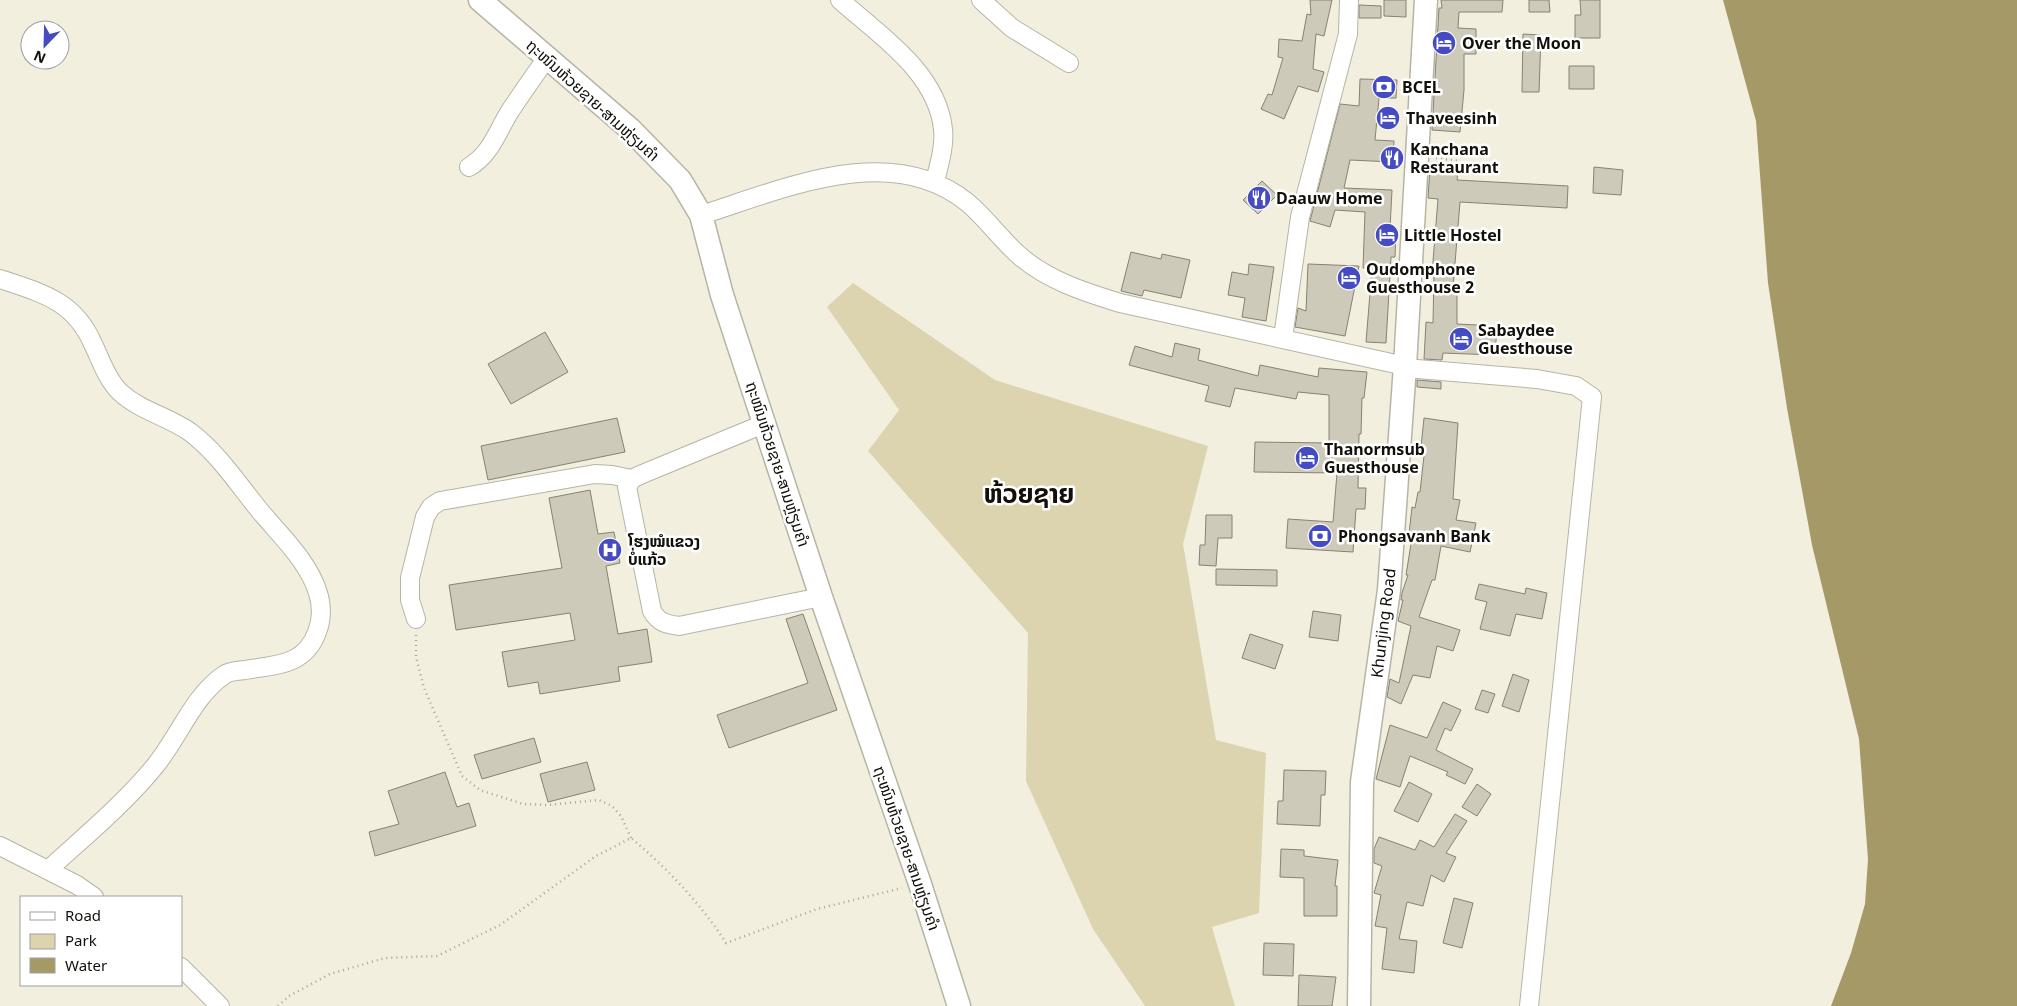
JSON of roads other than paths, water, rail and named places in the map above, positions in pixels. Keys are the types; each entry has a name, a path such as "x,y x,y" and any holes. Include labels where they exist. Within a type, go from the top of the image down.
{"main road":[{"name":"ຖະໜົນຫ້ວຍຊາຍ-ສາມຫຼ່ຽມຄຳ","path":"480,0 546,59 630,129 680,180 701,215 722,295 766,424 821,597 920,884 959,1006"},
{"name":"Khunjing Road","path":"1359,1006 1362,782 1389,590 1405,367 1426,0"}],"street":[{"path":"840,0 910,63 930,90 940,114 944,130 943,148 935,182"},
{"path":"981,0 1012,28 1068,63"},
{"path":"1283,338 1300,217 1348,34 1349,0"},
{"path":"469,168 481,160 489,150 509,113 546,59"},
{"path":"701,215 819,178 874,172 908,174 935,182 968,203 1022,258 1053,278 1083,291 1120,303 1283,338 1405,367 1537,379 1576,386 1592,397 1529,1006"},
{"path":"0,279 44,294 73,311 88,332 107,375 120,392 138,406 189,432 217,458 304,565 318,593 321,613 318,632 309,648 297,659 280,664 227,672 211,684 157,764 134,791 48,870"},
{"path":"416,618 410,600 410,578 425,517 435,504 440,501 595,474 632,479 766,424"},
{"path":"632,479 627,487 627,495 652,611 657,620 679,626 821,597"},
{"path":"0,846 77,885 93,896"},
{"path":"182,968 220,1006"}],"water":[{"path":"1723,0 2017,0 2017,1006 1831,1006 1851,953 1865,904 1868,859 1859,739 1812,545 1787,408 1768,283 1756,121"}],"place":[{"name":"Over the Moon","path":"1444,43"},
{"name":"BCEL","path":"1384,87"},
{"name":"Thaveesinh","path":"1388,118"},
{"name":"Kanchana Restaurant","path":"1392,158"},
{"name":"Daauw Home","path":"1259,198"},
{"name":"Little Hostel","path":"1387,235"},
{"name":"Oudomphone Guesthouse 2","path":"1349,278"},
{"name":"Sabaydee Guesthouse","path":"1461,339"},
{"name":"Thanormsub Guesthouse","path":"1307,458"},
{"name":"Phongsavanh Bank","path":"1320,536"},
{"name":"ໂຮງໝໍແຂວງ ບໍ່ແກ້ວ","path":"610,550"}],"district":[{"name":"ຫ້ວຍຊາຍ","path":"1029,493"}]}
